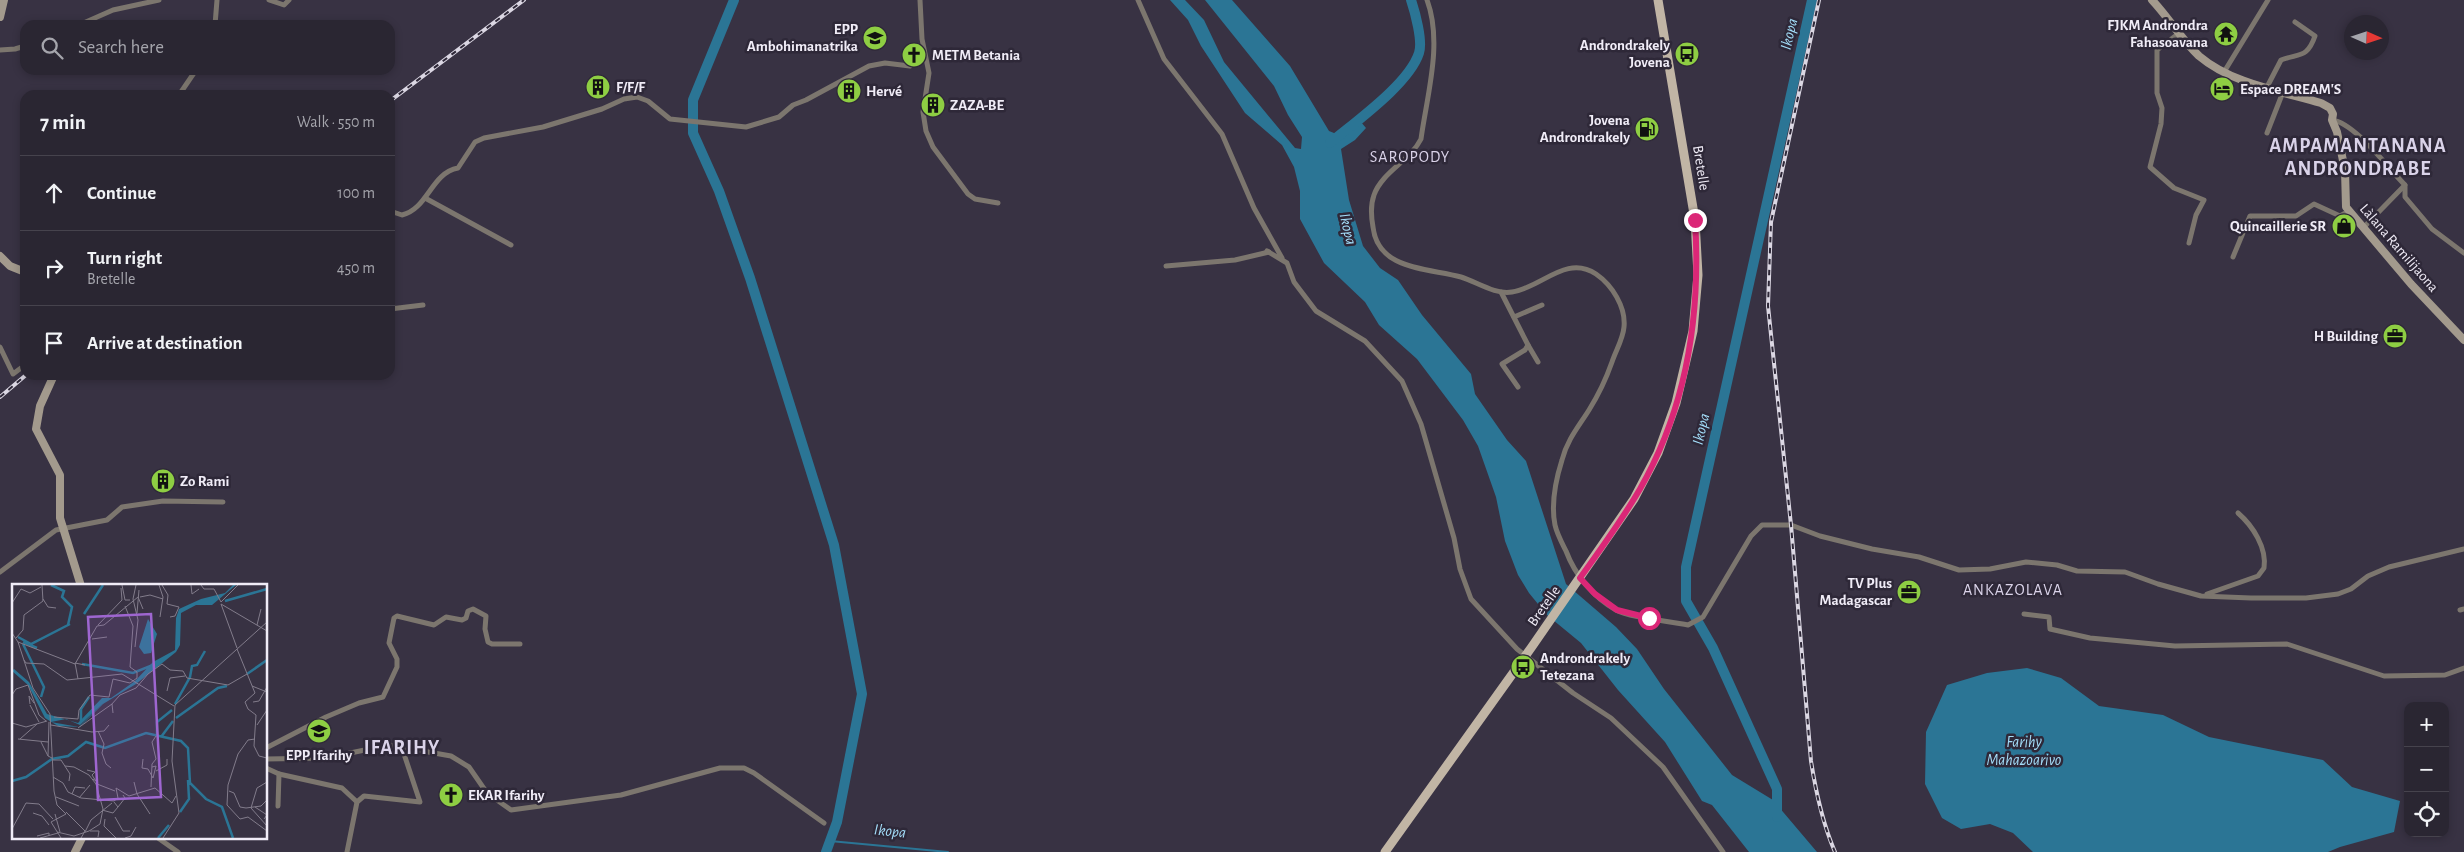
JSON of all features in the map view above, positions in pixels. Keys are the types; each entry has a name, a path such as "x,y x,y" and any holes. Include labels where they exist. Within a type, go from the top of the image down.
{"main road":[{"name":"Bretelle","path":"1385,852 1579,580 1634,498 1658,453 1676,403 1693,331 1698,275 1695,220 1658,0"}],"street":[{"path":"0,17 4,0"},
{"path":"90,20 113,10 159,0"},
{"path":"215,20 217,0"},
{"path":"269,0 284,5 289,0"},
{"path":"920,0 925,57 930,73 923,112 926,131 933,148 968,194 975,198 998,203"},
{"path":"1138,0 1164,59 1222,134 1254,208 1282,258 1267,251 1235,260 1166,266"},
{"path":"1427,0 1432,20 1433,57 1421,140 1415,151 1383,180 1374,194 1370,212 1373,232 1378,245 1390,259 1404,265 1468,279 1501,292 1514,292 1561,270 1576,268 1586,269 1595,273 1610,288 1623,315 1622,335 1605,382 1589,411 1578,425 1562,459 1554,499 1555,526 1579,580 1617,610 1688,625 1695,623 1703,617 1751,536 1762,525 1774,524 1791,525 1820,536 1872,549 1918,556 1959,570 1990,569 2026,562 2056,565 2078,571 2125,572 2158,584 2201,596 2306,598 2338,594 2351,589 2368,576 2389,567 2464,549"},
{"name":"Làlana Ramilijaona","path":"2152,0 2178,34 2200,56 2224,72 2325,104 2332,111 2332,120 2337,132 2344,164 2345,202 2349,211 2411,284 2464,340"},
{"path":"2224,72 2268,0"},
{"path":"2268,86 2281,60 2306,53 2312,44 2315,36 2295,22"},
{"path":"2178,34 2157,50 2157,93 2162,108 2162,124 2150,167 2174,188 2204,200 2196,215 2189,243"},
{"path":"0,50 20,48"},
{"path":"395,213 408,214 418,208 442,176 450,170 458,168 475,142 484,138 544,127 602,109 624,99 637,97 648,101 670,119 746,127 758,125 780,117 793,105 869,66 885,63 910,66 918,57 925,57"},
{"path":"182,90 193,75"},
{"path":"2267,133 2283,91"},
{"path":"2332,120 2341,121 2368,144 2405,185 2405,197 2432,229 2464,253"},
{"path":"2364,227 2405,185"},
{"path":"425,198 512,245"},
{"path":"2233,257 2250,216 2296,216 2314,204 2340,216 2349,211"},
{"path":"1267,251 1287,262 1294,282 1316,311 1365,341 1402,381 1421,424 1454,538 1460,569 1471,599 1500,632 1525,656 1610,718 1663,768 1723,852"},
{"path":"0,256 10,266 20,270"},
{"path":"1501,292 1538,362"},
{"path":"395,308 423,305"},
{"path":"1514,317 1542,305"},
{"path":"1518,387 1502,364 1525,350 1528,345"},
{"path":"0,347 13,374 20,369"},
{"path":"52,380 40,406 36,428 60,475 62,528 80,584"},
{"path":"0,572 56,530 107,520 122,507 163,501 223,502"},
{"path":"2201,596 2258,576 2264,568 2259,541 2252,526 2238,513"},
{"path":"268,747 326,717 359,703 383,696 397,667 397,659 389,643 397,616 434,625 446,617 462,620 466,618 468,611 473,609 486,616 485,629 488,642 492,644 520,644"},
{"path":"2024,614 2048,617 2050,629 2090,638 2176,646 2287,644 2384,676 2445,675 2464,668"},
{"path":"268,759 326,758 389,746 451,756 461,760 470,767 488,793 511,810 621,795 720,768 736,767 754,773 824,823"},
{"path":"347,852 357,802 368,795 420,802 402,748"},
{"path":"268,769 279,774 342,788 357,802"},
{"path":"278,806 279,774"},
{"path":"75,852 81,840"},
{"path":"161,840 178,852"}],"water":[{"path":"1170,0 1185,0 1204,20 1224,62 1295,148 1301,149 1302,137 1288,115 1274,86 1205,0 1232,0 1290,66 1329,131 1344,137 1361,122 1366,128 1355,140 1341,149 1349,200 1363,246 1380,268 1398,280 1422,315 1471,374 1475,394 1507,440 1526,461 1566,584 1616,627 1637,649 1664,689 1732,775 1773,800 1817,852 1749,852 1712,805 1702,801 1665,742 1618,690 1581,643 1547,615 1529,593 1518,575 1505,541 1496,497 1478,446 1463,420 1417,359 1379,325 1365,302 1324,263 1300,219 1300,191 1294,167 1282,145 1245,113 1201,46 1188,20"},
{"name":"Farihy Mahazoarivo","path":"2027,668 2061,678 2099,706 2163,715 2209,737 2323,760 2352,787 2400,801 2394,832 2328,852 2033,852 2013,833 1990,824 1961,829 1942,818 1925,784 1926,732 1947,685 1987,673"}],"waterway":[{"path":"734,0 693,100 693,133 719,191 750,278 834,545 862,694 837,822 826,852"},
{"name":"Ikopa","path":"1330,143 1393,90 1413,65 1419,53 1420,41 1411,0"},
{"name":"Ikopa","path":"1777,817 1777,789 1713,648 1686,601 1686,567 1812,0"},
{"name":"Ikopa","path":"830,841 948,852"}],"railway":[{"path":"395,97 524,0"},
{"path":"1819,0 1771,222 1768,306 1791,525 1811,761 1826,830 1835,852"},
{"path":"0,397 20,380"}],"place":[{"name":"FJKM Androndra Fahasoavana","path":"2226,34"},
{"name":"EPP Ambohimanatrika","path":"875,38"},
{"name":"Androndrakely Jovena","path":"1687,54"},
{"name":"METM Betania","path":"914,55"},
{"name":"F/F/F","path":"598,87"},
{"name":"Espace DREAM'S","path":"2222,89"},
{"name":"Hervé","path":"849,91"},
{"name":"ZAZA-BE","path":"933,105"},
{"name":"Jovena Androndrakely","path":"1647,129"},
{"name":"Quincaillerie SR","path":"2344,226"},
{"name":"H Building","path":"2395,336"},
{"name":"Zo Rami","path":"163,481"},
{"name":"TV Plus Madagascar","path":"1909,592"},
{"name":"Androndrakely Tetezana","path":"1523,667"},
{"name":"EPP Ifarihy","path":"319,731"},
{"name":"EKAR Ifarihy","path":"451,795"}],"district":[{"name":"SAROPODY","path":"1410,157"},
{"name":"AMPAMANTANANA ANDRONDRABE","path":"2358,158"},
{"name":"ANKAZOLAVA","path":"2013,590"},
{"name":"IFARIHY","path":"402,748"}],"route":[{"path":"1649,618 1617,610 1595,594 1580,578 1641,488 1658,453 1676,403 1687,364 1695,312 1698,275 1695,220"}]}
